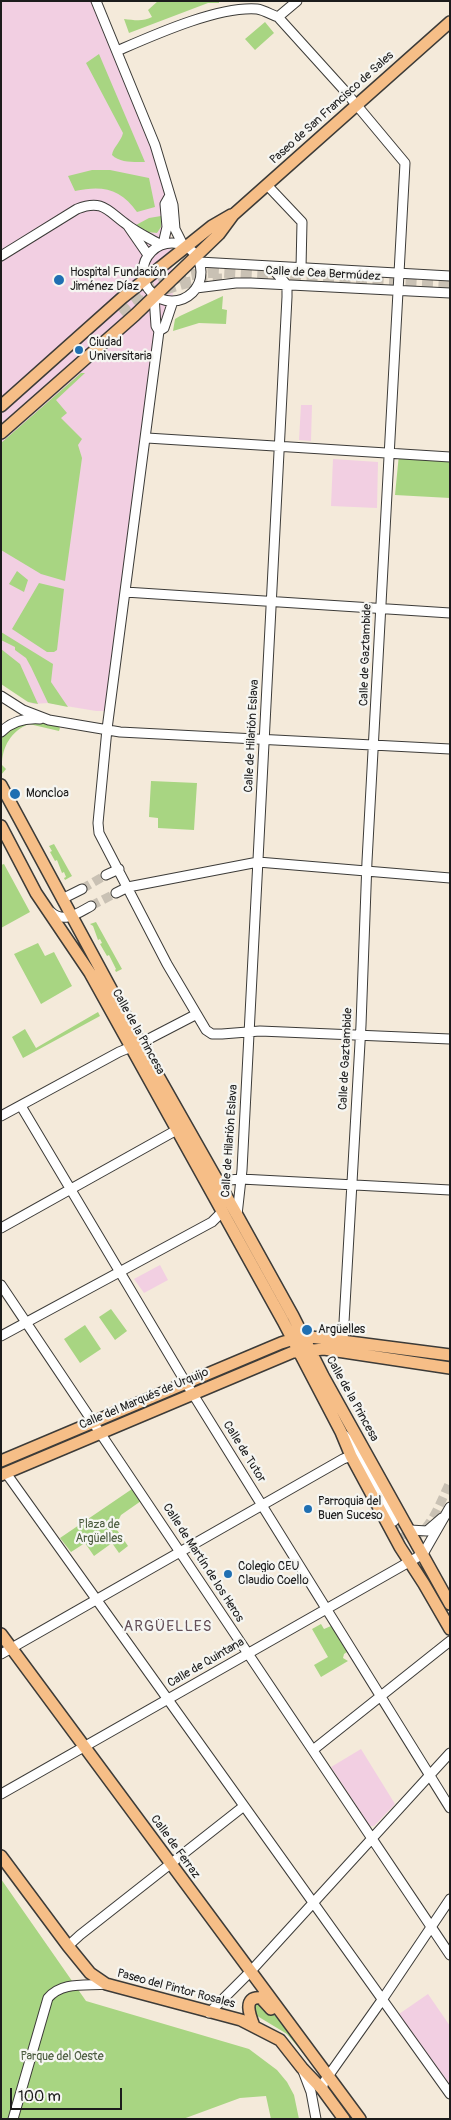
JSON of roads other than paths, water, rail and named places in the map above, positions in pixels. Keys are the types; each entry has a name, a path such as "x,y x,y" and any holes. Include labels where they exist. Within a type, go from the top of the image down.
{"main road":[{"name":"Paseo de San Francisco de Sales","path":"191,252 216,222 233,215 450,22"},
{"path":"1,406 122,298 144,281 191,252"},
{"path":"1,433 135,315 191,252"},
{"path":"1,414 121,313 1,424"},
{"name":"Calle de la Princesa","path":"1,785 72,916 136,1046 181,1128 214,1184 237,1215 297,1337 351,1456 410,1563 450,1629"},
{"name":"Calle de la Princesa","path":"1,826 36,893 88,968 136,1046"},
{"name":"Calle de la Princesa","path":"214,1184 222,1212 297,1337"},
{"path":"297,1337 343,1340 450,1355"},
{"name":"Calle del Marqués de Urquijo","path":"1,1461 297,1337"},
{"path":"303,1350 328,1350 450,1368"},
{"name":"Calle de la Princesa","path":"303,1350 410,1530 450,1604"},
{"name":"Calle del Marqués de Urquijo","path":"4,1474 282,1356 303,1350"},
{"name":"Calle de Ferraz","path":"1,1634 360,2119"},
{"name":"Paseo del Pintor Rosales","path":"1,1856 68,1946 90,1972 106,1984 241,2020 254,2026"},
{"path":"285,2018 272,2010 261,1998 253,1998 248,2005 248,2011 254,2026 280,2040 302,2068 322,2089 344,2119"}],"street":[{"path":"96,1 155,145 167,180 169,197 173,205 175,229 191,252 201,276 196,288 186,298 173,301 163,300 154,295 144,281 142,269 148,255 162,244 167,227 166,204 169,197"},
{"path":"117,51 210,15 235,9 259,9 278,17 297,1"},
{"name":"Calle de Gaztambide","path":"278,17 405,163 366,871 360,1035 343,1340"},
{"path":"267,185 302,222 301,268"},
{"path":"1,256 88,204 103,206 128,226 162,244"},
{"path":"128,226 148,255"},
{"name":"Calle de Cea Bermúdez","path":"162,244 173,243 191,252 270,266 450,276"},
{"path":"270,266 287,285"},
{"name":"Calle de Cea Bermúdez","path":"196,288 236,283 450,293"},
{"name":"Calle de Hilarión Eslava","path":"237,1215 241,1179 249,1032 287,285"},
{"path":"154,295 156,326 160,331"},
{"path":"173,301 164,328 160,331 107,729 98,823 99,834 195,1014 206,1030 212,1034 249,1032 450,1039"},
{"path":"147,438 450,457"},
{"path":"125,592 450,613"},
{"path":"1,696 23,710 49,720"},
{"path":"1,732 9,725 32,718 120,732 450,749"},
{"path":"116,893 128,887 258,862 450,878"},
{"path":"106,875 119,869"},
{"path":"62,899 82,889"},
{"name":"Calle de la Princesa","path":"36,893 56,916 65,918 72,916"},
{"path":"72,916 91,906"},
{"path":"1,1116 119,1052 136,1046 190,1019 195,1014"},
{"name":"Calle de Tutor","path":"21,1106 186,1383 194,1393 450,1808"},
{"path":"1,1228 181,1128"},
{"path":"214,1184 241,1179 450,1190"},
{"path":"1,1336 212,1222 222,1212"},
{"name":"Calle de Martín de los Heros","path":"1,1285 450,1955"},
{"name":"Calle de la Princesa","path":"341,1432 351,1442 394,1521"},
{"path":"1,1654 351,1456"},
{"path":"4,1474 450,2094"},
{"path":"423,1554 450,1507"},
{"path":"410,1530 427,1531 445,1516"},
{"name":"Calle de Quintana","path":"1,1794 423,1554"},
{"path":"313,1750 450,1641"},
{"path":"209,2013 251,1971 450,1753"},
{"path":"68,1946 244,1806"},
{"path":"322,2089 332,2080 382,2000 450,1899"},
{"path":"13,2119 44,2006 48,1998 55,1991 67,1986 106,1984"},
{"path":"302,2068 316,2119"},
{"name":"Calle de Ferraz","path":"332,2080 365,2119"}],"tunnel":[{"path":"118,310 141,293 164,282 202,273 217,272 450,284"},
{"path":"123,316 146,299 169,288 181,284 222,279"},
{"path":"82,889 106,875"},
{"path":"91,906 116,893"},
{"path":"394,1521 403,1533 412,1536 420,1533 428,1526 450,1482"}],"place":[{"name":"Hospital Fundación Jiménez Díaz","path":"59,280"},
{"name":"Ciudad Universitaria","path":"79,350"},
{"name":"Moncloa","path":"15,794"},
{"name":"Argüelles","path":"307,1330"},
{"name":"Parroquia del Buen Suceso","path":"308,1509"},
{"name":"Colegio CEU Claudio Coello","path":"228,1574"}],"district":[{"name":"ARGÜELLES","path":"168,1627"}],"park label":[{"name":"Plaza de Argüelles","path":"99,1532"},
{"name":"Parque del Oeste","path":"62,2057"}]}
